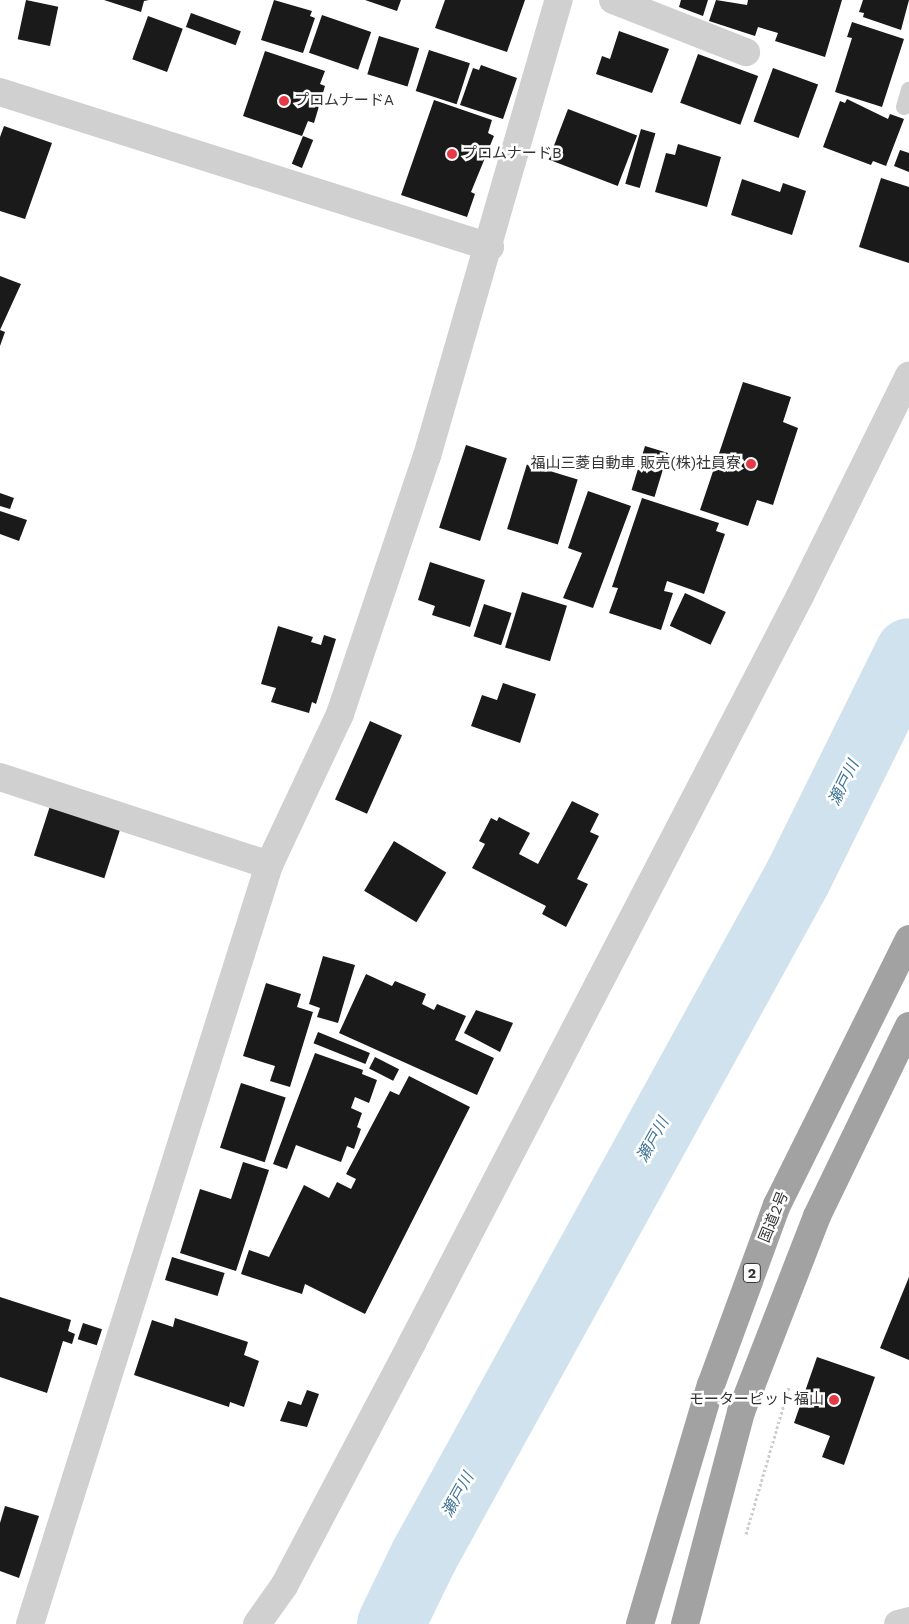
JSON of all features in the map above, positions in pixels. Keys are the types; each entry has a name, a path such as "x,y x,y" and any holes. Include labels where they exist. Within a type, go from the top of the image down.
{"highway":[{"name":"国道2号","path":"640,1624 711,1385 777,1205 909,939"},
{"path":"686,1624 741,1412 817,1216 909,1026"}],"street":[{"path":"30,1624 269,865 340,714 427,456 490,247 559,0"},
{"path":"614,0 746,52"},
{"path":"0,92 490,247"},
{"path":"257,1624 284,1586 408,1352 800,596 909,375"},
{"path":"0,776 269,865"},
{"path":"898,1624 909,1621"}],"lane":[{"path":"904,107 909,90"}],"path":[{"path":"744,1540 790,1385"}],"building":[{"path":"26,0 58,7 50,46 18,39"},
{"path":"104,0 149,0 144,1 141,12"},
{"path":"274,0 312,11 310,16 315,18 303,53 261,40"},
{"path":"365,0 401,0 397,11"},
{"path":"445,0 525,0 507,52 435,28"},
{"path":"681,0 708,0 703,16 679,7"},
{"path":"716,0 747,5 748,0 842,0 825,57 775,41 778,33 758,27 755,36 709,21"},
{"path":"863,0 909,0 901,30 863,17 864,13 859,12"},
{"path":"191,13 241,31 236,45 186,27"},
{"path":"322,15 371,32 358,70 309,53"},
{"path":"148,16 183,29 167,72 132,59"},
{"path":"852,22 904,39 882,107 835,92 852,38 847,37"},
{"path":"619,31 669,49 652,93 596,74 602,56 610,59"},
{"path":"379,36 419,48 407,87 367,74"},
{"path":"429,50 470,63 457,104 416,91"},
{"name":"プロムナードA","path":"265,51 325,71 320,84 325,86 314,123 308,121 302,136 243,116"},
{"path":"698,54 758,76 740,125 680,103"},
{"path":"481,65 517,78 503,119 460,105 473,68 479,70"},
{"path":"773,68 818,84 799,138 754,122"},
{"path":"847,99 888,119 890,114 904,119 886,166 873,161 871,165 823,147 840,101 845,103"},
{"name":"プロムナードB","path":"434,100 492,120 488,133 494,136 471,192 475,194 467,217 401,195"},
{"path":"568,109 637,136 618,186 549,159"},
{"path":"4,126 52,143 25,219 0,211 0,137"},
{"path":"641,129 655,133 640,188 625,184"},
{"path":"303,136 313,140 302,168 292,164"},
{"path":"678,144 721,157 707,207 655,192 666,153 675,155"},
{"path":"900,150 909,153 909,172 894,166"},
{"path":"881,178 909,187 909,263 859,247"},
{"path":"742,179 780,192 783,183 806,191 792,235 731,215"},
{"path":"0,276 21,284 0,330"},
{"path":"0,330 5,332 0,346"},
{"name":"福山三菱自動車 販売(株)社員寮","path":"743,382 791,397 783,422 798,428 773,505 757,500 748,526 700,510"},
{"path":"466,445 507,458 480,541 439,528"},
{"path":"645,446 668,453 655,497 632,490"},
{"path":"527,464 578,479 558,545 507,529"},
{"path":"588,491 631,506 593,608 563,598 582,553 568,548"},
{"path":"0,493 14,498 10,509 0,506"},
{"path":"642,498 719,523 716,531 725,534 704,594 667,581 664,591 673,593 661,630 609,613 618,588 612,587"},
{"path":"0,511 27,520 19,541 0,534"},
{"path":"430,562 485,580 470,627 432,615 435,606 418,600"},
{"path":"522,592 567,606 550,661 505,647"},
{"path":"685,593 726,612 711,645 670,626"},
{"path":"484,604 512,613 501,645 473,636"},
{"path":"278,626 313,637 311,642 321,645 324,635 336,639 316,704 312,702 309,713 271,702 276,688 261,684"},
{"path":"503,683 536,694 520,743 471,726 482,695 497,700"},
{"path":"370,721 402,735 367,814 335,800"},
{"path":"572,801 599,814 590,832 599,836 577,879 588,884 566,927 542,914 546,906 472,868 485,844 479,841 491,818 497,821 499,817 530,833 519,854 538,864"},
{"path":"50,806 120,829 104,878 34,855"},
{"path":"394,841 446,872 416,922 364,891"},
{"path":"323,956 355,965 338,1023 317,1017 320,1008 309,1004"},
{"path":"366,974 392,986 395,981 426,994 422,1004 434,1010 437,1004 466,1016 455,1040 494,1058 477,1095 339,1033"},
{"path":"266,983 301,994 297,1007 313,1012 290,1087 270,1081 275,1066 243,1056"},
{"path":"476,1010 513,1023 500,1052 464,1033"},
{"path":"318,1032 370,1053 365,1064 314,1043"},
{"path":"315,1053 363,1070 362,1074 377,1080 369,1103 355,1097 351,1108 362,1113 357,1127 361,1129 354,1149 347,1146 341,1162 296,1145 287,1169 273,1164"},
{"path":"375,1057 399,1069 393,1081 369,1069"},
{"path":"409,1076 470,1107 365,1314 305,1284 302,1294 241,1274 249,1250 269,1257 304,1185 329,1198 337,1182 351,1189 356,1179 346,1174 390,1091 399,1095"},
{"path":"241,1083 286,1098 265,1162 220,1148"},
{"path":"243,1162 269,1170 236,1271 180,1253 200,1189 231,1199"},
{"path":"172,1257 225,1273 218,1296 165,1280"},
{"path":"909,1277 909,1360 880,1348"},
{"path":"0,1297 71,1320 68,1331 75,1334 72,1344 63,1341 47,1393 0,1377"},
{"path":"175,1318 248,1342 244,1355 259,1361 244,1407 230,1402 229,1407 134,1375 152,1320 173,1327"},
{"path":"83,1323 102,1329 97,1345 78,1339"},
{"name":"モーターピット福山","path":"817,1357 875,1377 844,1465 822,1457 830,1436 794,1423"},
{"path":"307,1390 319,1394 307,1427 280,1421 288,1401 301,1405"},
{"path":"5,1506 39,1516 19,1578 0,1571 0,1523"}],"waterway":[{"name":"瀬戸川","path":"391,1624 424,1556 797,879 909,652"}],"place":[{"name":"プロムナードA","path":"284,101"},
{"name":"プロムナードB","path":"452,154"},
{"name":"福山三菱自動車 販売(株)社員寮","path":"751,464"},
{"name":"モーターピット福山","path":"834,1400"}]}
